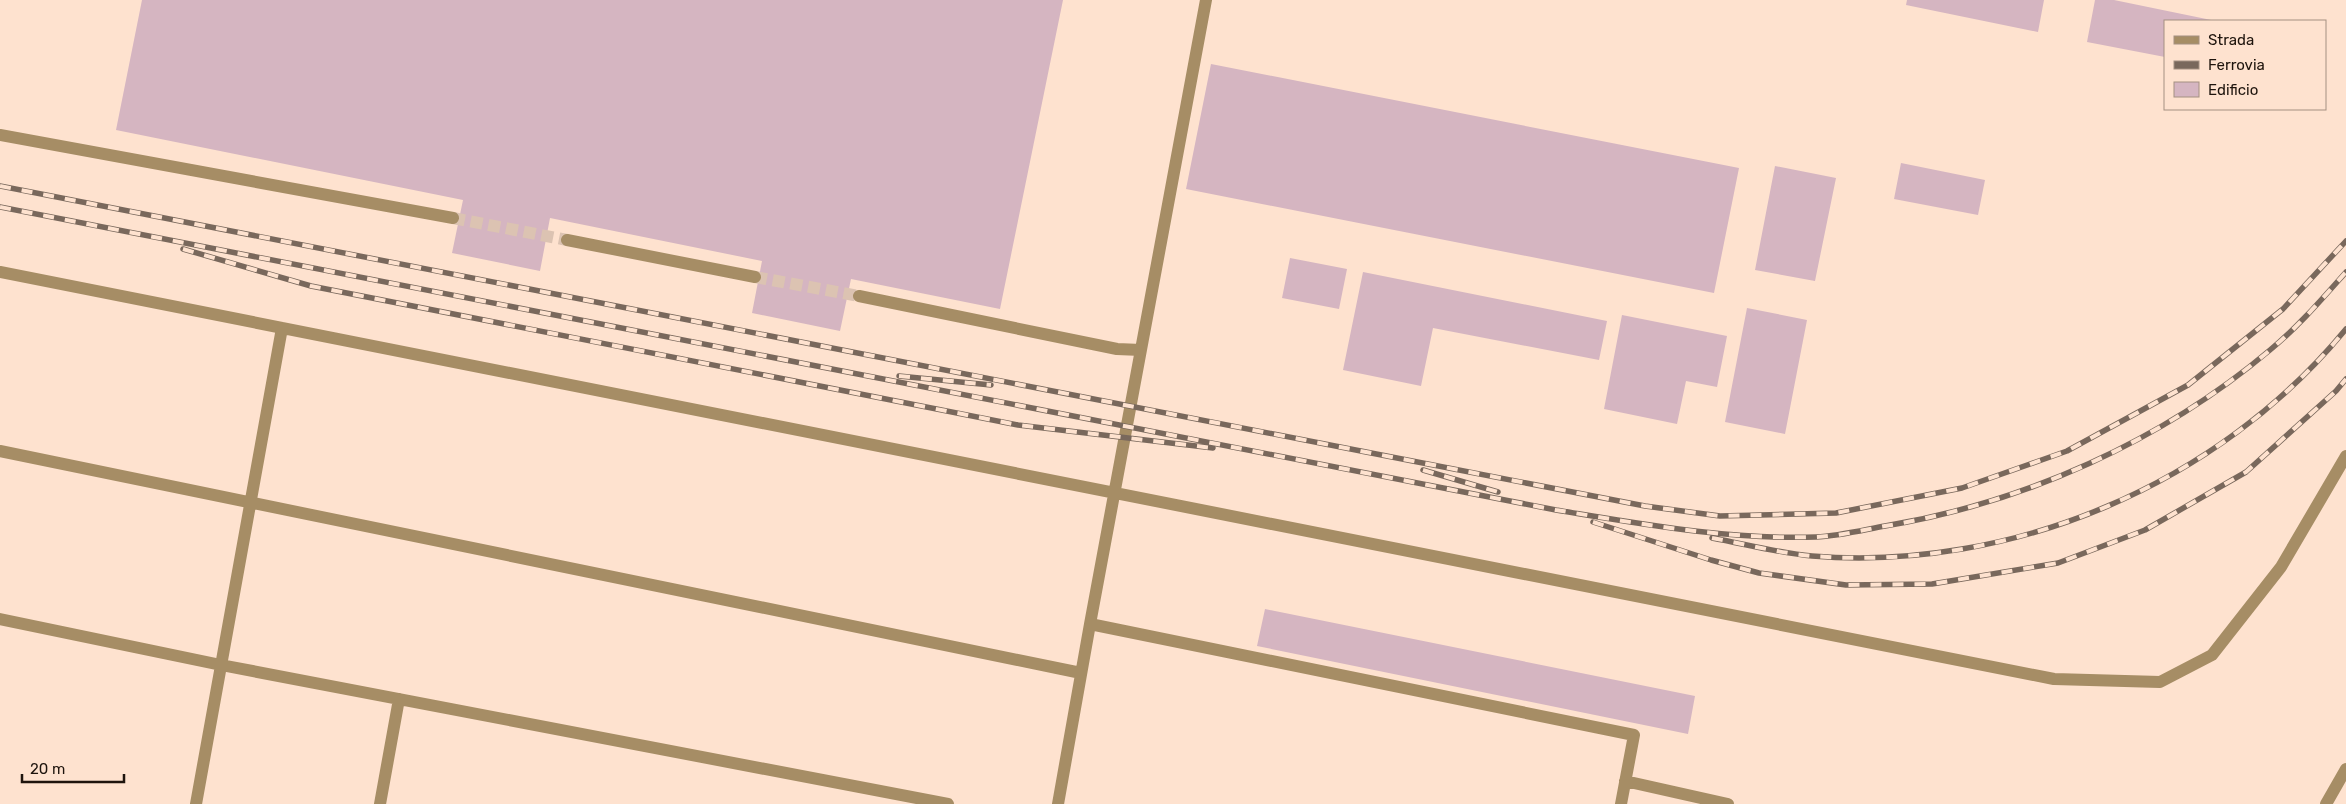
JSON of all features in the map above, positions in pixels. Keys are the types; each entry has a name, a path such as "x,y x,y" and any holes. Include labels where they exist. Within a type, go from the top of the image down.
{"street":[{"path":"1058,804 1206,0"},
{"path":"0,135 453,218"},
{"path":"567,240 755,277"},
{"path":"0,272 2054,679 2160,682 2212,655 2281,567 2346,456"},
{"path":"860,296 1117,349 1141,350"},
{"path":"196,804 282,328"},
{"path":"0,451 1081,673"},
{"path":"0,619 222,665 948,804"},
{"path":"1090,624 1634,735 1621,804"},
{"path":"380,804 399,699"},
{"path":"2326,804 2346,769"},
{"path":"1625,781 1728,804"}],"building":[{"path":"142,0 1063,0 1000,309 851,279 840,331 752,313 762,261 550,218 540,271 452,253 463,200 116,130"},
{"path":"1907,0 2044,0 2038,32 1906,5"},
{"path":"2095,0 2114,0 2211,20 2164,20 2164,57 2087,42"},
{"path":"1211,64 1739,168 1714,293 1186,189"},
{"path":"1901,163 1985,180 1978,215 1894,199"},
{"path":"1775,166 1836,178 1815,281 1755,270"},
{"path":"1290,258 1347,269 1339,309 1282,298"},
{"path":"1363,272 1607,321 1599,360 1433,328 1421,386 1343,370"},
{"path":"1747,308 1807,320 1785,434 1725,422"},
{"path":"1622,315 1727,336 1717,387 1686,381 1677,424 1604,409"},
{"path":"1265,609 1695,696 1688,734 1257,646"}],"tunnel":[{"path":"453,218 567,240"},
{"path":"755,277 859,296"}],"railway":[{"path":"0,186 1645,506 1720,516 1836,513 1962,488 2067,451 2188,385 2283,309 2346,241"},
{"path":"0,207 1556,510 1686,530 1783,537 1833,535 1937,516 1989,502 2089,463 2137,440 2184,413 2228,383 2290,332 2346,272"},
{"path":"183,249 311,286 1018,425 1213,448"},
{"path":"1712,538 1800,555 1887,557 1962,549 2035,532 2106,507 2174,473 2237,432 2295,384 2346,329"},
{"path":"899,376 991,385"},
{"path":"1593,522 1711,560 1759,573 1846,585 1932,584 2058,563 2145,530 2246,472 2336,391 2346,379"},
{"path":"1423,470 1498,492"}]}
